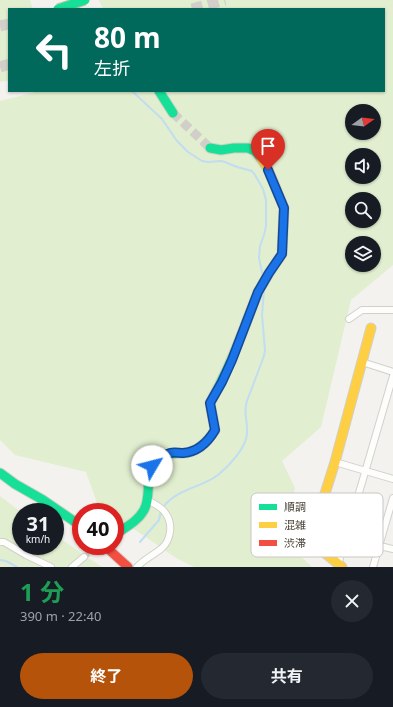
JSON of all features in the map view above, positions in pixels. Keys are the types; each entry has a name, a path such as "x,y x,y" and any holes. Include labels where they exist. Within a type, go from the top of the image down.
{"main road":[{"path":"61,8 86,0"},
{"path":"160,92 173,113"},
{"path":"124,529 137,520 144,512 149,501 152,466 160,458 171,452 184,453 194,450 203,446 210,439 215,430 210,403 232,360 258,292 282,254 284,208 262,159 248,148 220,150 210,148"},
{"path":"325,493 371,328"},
{"path":"0,473 72,520"},
{"path":"115,555 128,567"},
{"path":"329,557 340,566"}],"street":[{"path":"61,0 70,8"},
{"path":"349,320 362,310 393,310"},
{"path":"362,362 393,372"},
{"path":"360,493 393,376"},
{"path":"335,462 393,479"},
{"path":"383,537 391,512 393,498"},
{"path":"137,567 162,548 168,541 170,532 170,524 166,513 149,501"},
{"path":"0,542 4,542 51,567"},
{"path":"383,547 393,549"},
{"path":"72,567 84,557"},
{"path":"373,567 376,557"}],"green space":[{"path":"0,0 30,0 33,8 8,8 8,80 0,82"},
{"path":"99,0 393,0 393,265 351,300 321,427 282,461 295,488 294,493 251,493 251,557 302,557 312,567 194,567 176,558 124,522 124,503 97,503 86,472 15,455 0,440 0,101 36,92 385,92 385,8 103,8"},
{"path":"0,496 12,505 12,555 64,555 64,541 72,547 72,555 84,555 102,567 0,567"}],"waterway":[{"path":"133,92 162,119 177,141 188,152 202,161 225,162 252,171 255,175 263,189 266,200 266,226 260,246 259,258 263,277"},
{"path":"163,507 176,496 218,475 227,467 244,444 247,433 245,412 247,402 265,350 262,315 264,290"},
{"path":"140,542 159,520 161,511"},
{"path":"0,560 6,561 17,567"}],"tunnel":[{"path":"196,8 225,0"},
{"path":"0,26 8,24"},
{"path":"0,67 8,64"},
{"path":"173,113 210,148"}],"traffic: fast":[{"path":"61,8 85,0"},
{"path":"160,92 173,113"},
{"path":"210,148 221,150 248,148 255,151 261,158"},
{"path":"124,529 135,521 144,510 148,498 150,473 155,463 165,455 194,451 206,442 215,430 210,403 227,370 241,336"},
{"path":"0,473 72,520"}],"traffic: slow":[{"path":"241,336 258,292 282,254 284,208 268,169 261,158"},
{"path":"325,493 371,328"},
{"path":"330,557 342,567"}],"traffic: jam":[{"path":"115,555 128,567"}],"route":[{"path":"152,466 160,458 171,452 184,453 203,446 210,439 215,430 210,403 232,360 258,292 282,254 284,208 268,170"}]}
